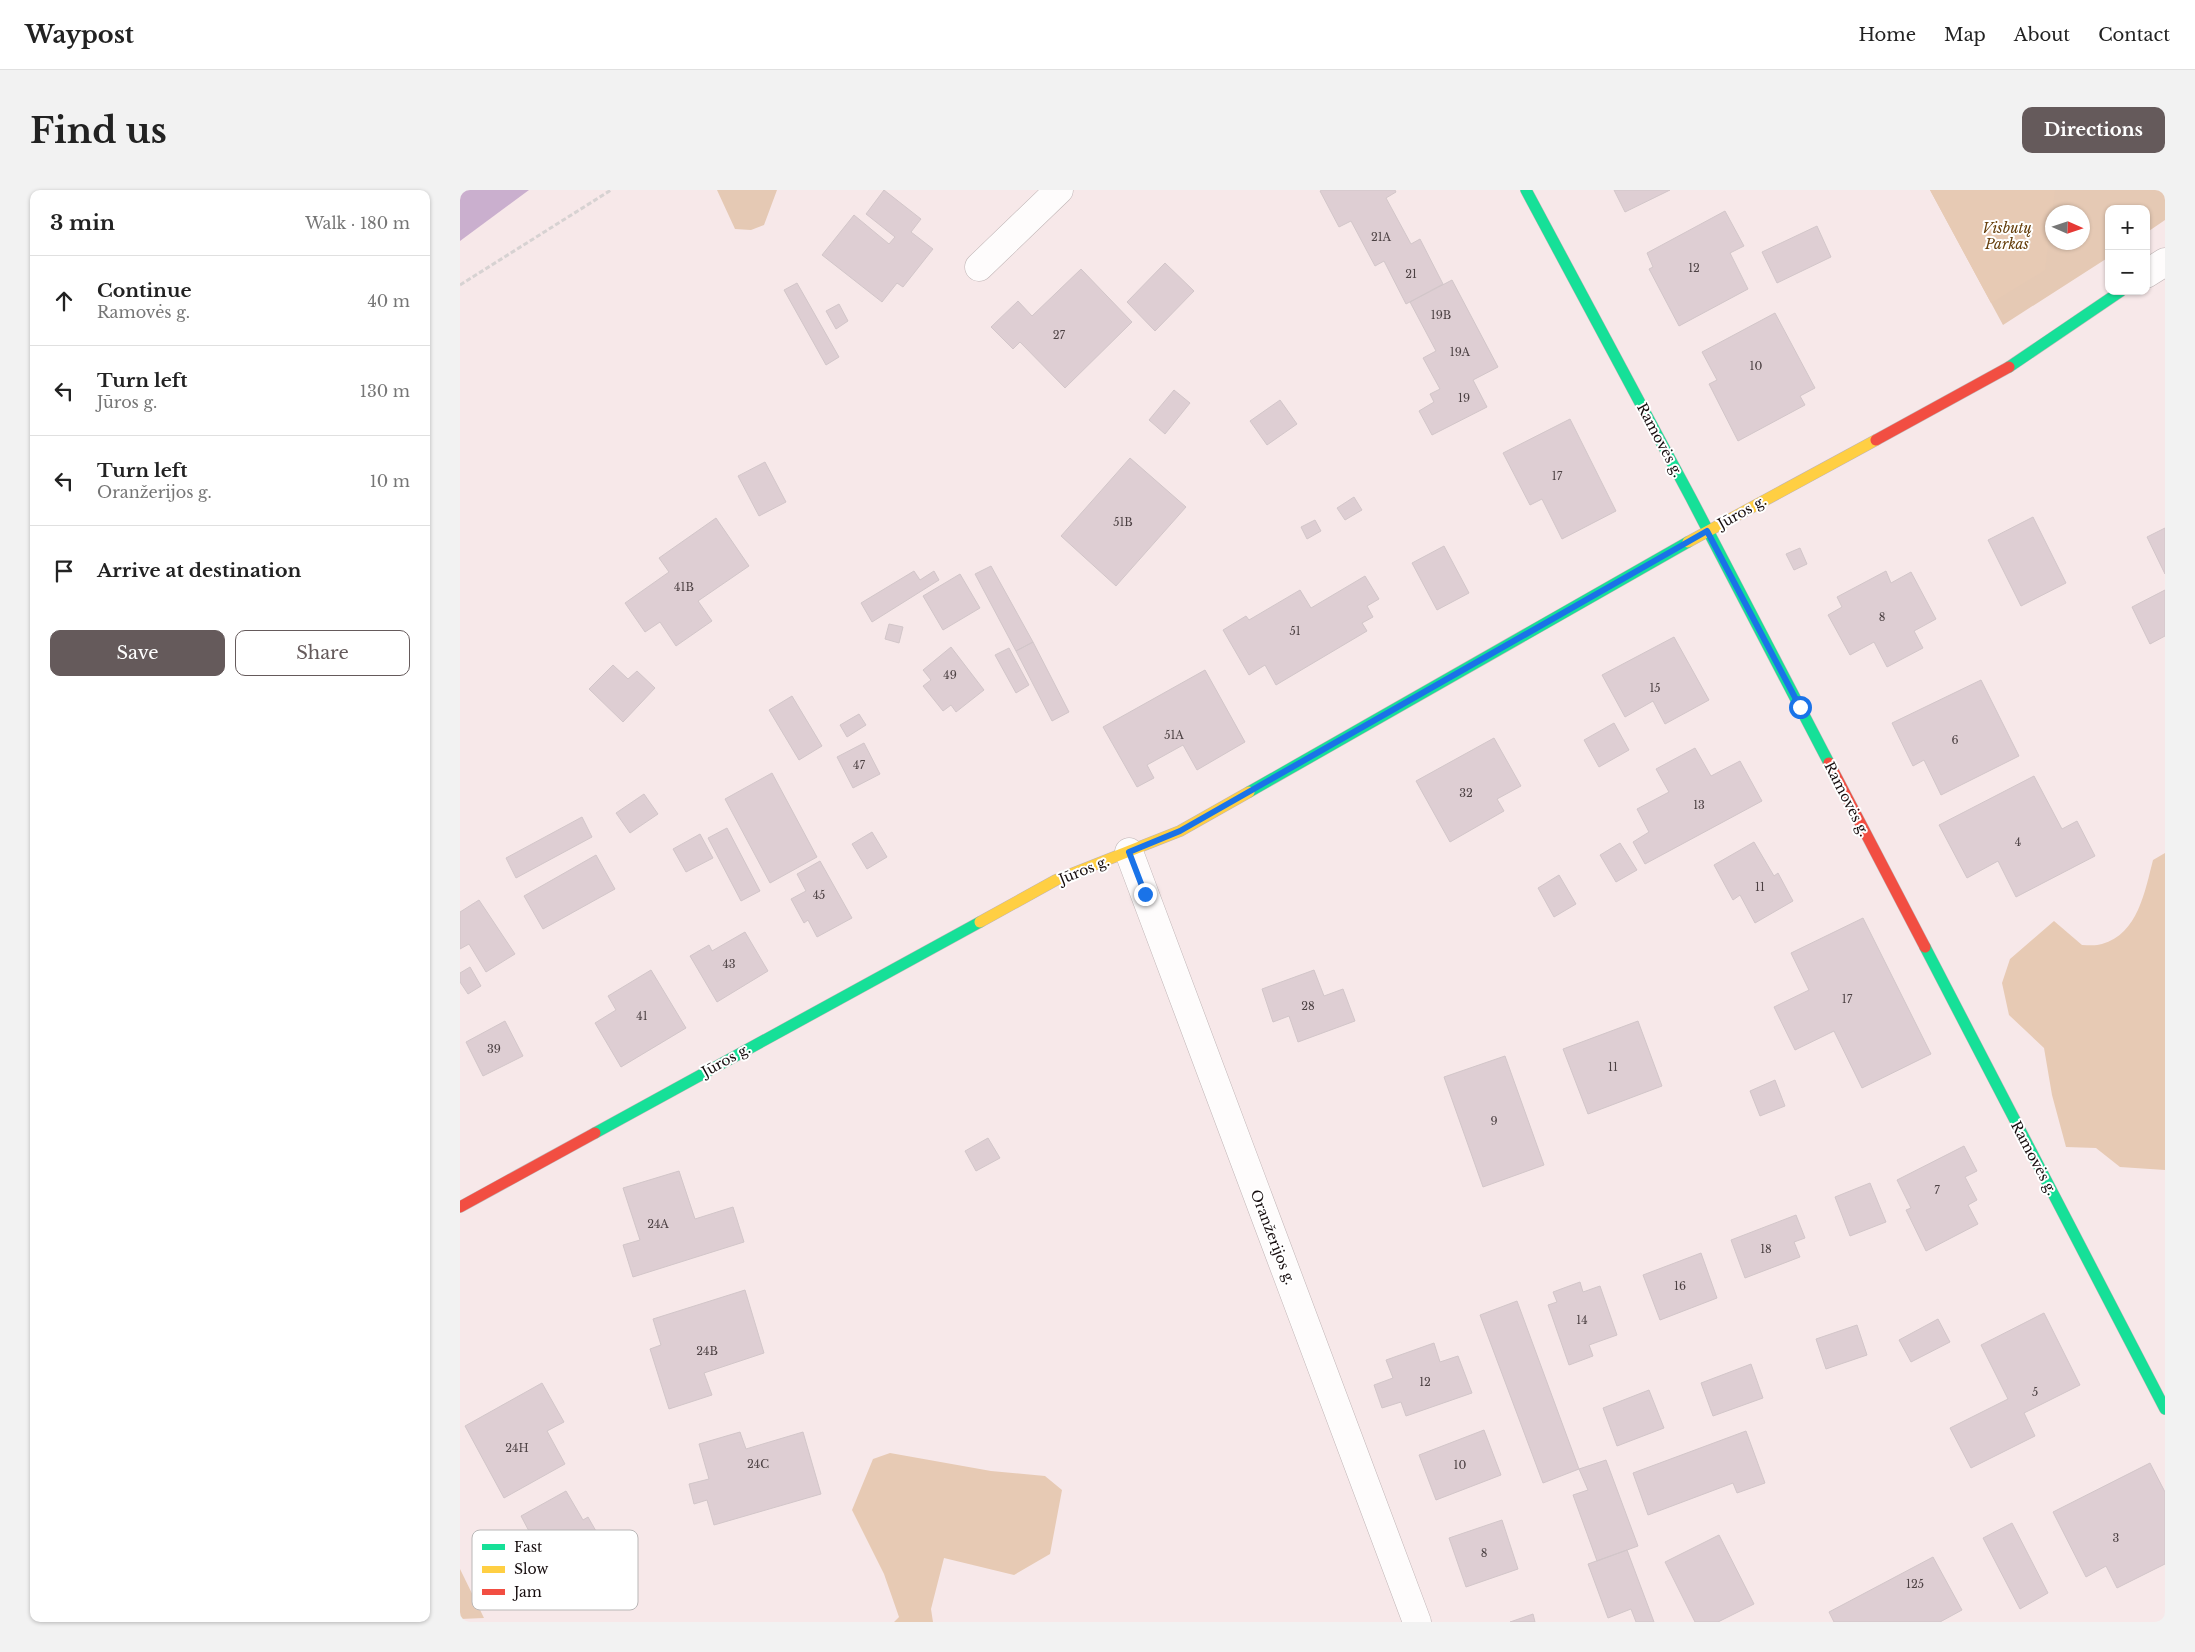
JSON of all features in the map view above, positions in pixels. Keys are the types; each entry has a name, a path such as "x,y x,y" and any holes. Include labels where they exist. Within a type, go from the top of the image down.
{"street":[{"path":"979,266 1058,190"},
{"name":"Ramovės g.","path":"1526,190 1707,531 2165,1408"},
{"path":"2150,271 2165,262"},
{"name":"Jūros g.","path":"460,1207 1056,880 1180,831 1707,531 2004,370 2115,295"},
{"name":"Oranžerijos g.","path":"1129,852 1417,1622"}],"path":[{"path":"460,285 611,190"}],"green space":[{"path":"717,190 777,190 764,225 751,230 735,229"},
{"name":"Visbutų Parkas","path":"1930,190 2165,190 2165,220 2150,230 2150,205 2105,205 2105,260 2003,325"},
{"path":"1930,190 2055,190 2053,205 2045,205 2045,250 2048,250 2045,270 1991,303"},
{"path":"2165,853 2165,1170 2120,1167 2096,1148 2066,1147 2052,1095 2044,1048 2009,1015 2002,983 2010,959 2054,921 2082,945 2102,944 2114,939 2124,931 2138,910 2153,860"},
{"path":"890,1453 991,1471 1045,1476 1062,1490 1050,1554 1014,1575 944,1558 931,1609 933,1622 894,1622 899,1617 884,1574 852,1510 873,1459"},
{"path":"460,1569 472,1594 472,1610 480,1610 484,1618 460,1619"}],"shaded area":[{"path":"460,190 529,190 460,241"}],"building":[{"path":"884,190 921,219 911,232 933,249 903,287 897,283 882,302 822,255 854,215 889,244 895,237 866,214"},
{"path":"1395,190 1396,192 1386,198 1411,244 1420,239 1443,284 1406,304 1384,261 1375,266 1351,221 1339,227 1320,191"},
{"path":"1614,190 1670,190 1625,212"},
{"path":"1725,211 1744,246 1730,253 1748,289 1679,326 1649,269 1653,267 1647,253"},
{"path":"1817,226 1831,257 1777,283 1762,252"},
{"path":"1165,263 1194,291 1155,331 1127,302"},
{"path":"1081,269 1132,322 1065,388 1020,342 1013,349 991,327 1018,301 1032,316"},
{"path":"1452,280 1498,367 1473,380 1487,407 1432,435 1419,411 1434,402 1430,394 1440,389 1423,358 1436,351 1410,302"},
{"path":"797,283 839,357 826,365 784,290"},
{"path":"839,304 848,321 836,329 826,311"},
{"path":"1775,313 1815,388 1800,396 1805,405 1738,441 1709,384 1717,380 1702,352"},
{"path":"1174,390 1190,403 1165,434 1149,420"},
{"path":"1280,400 1297,424 1267,445 1250,421"},
{"path":"1570,419 1616,511 1562,539 1542,499 1530,505 1503,453"},
{"path":"1130,458 1186,507 1116,586 1061,536"},
{"path":"765,462 786,502 759,516 738,476"},
{"path":"1354,497 1362,510 1345,520 1337,508"},
{"path":"2033,517 2066,583 2021,606 1988,540"},
{"path":"716,518 749,566 698,601 712,621 676,646 660,622 645,632 625,603 669,572 659,558"},
{"path":"1315,520 1321,531 1307,539 1301,527"},
{"path":"2165,528 2165,574 2147,537"},
{"path":"1444,546 1469,593 1437,610 1412,563"},
{"path":"1800,548 1807,564 1794,570 1786,554"},
{"path":"991,566 1033,642 1016,651 975,574"},
{"path":"914,571 920,580 934,571 939,580 872,622 861,603"},
{"path":"1886,571 1891,583 1911,572 1936,619 1914,631 1923,648 1887,667 1874,642 1850,655 1828,615 1842,607 1837,597"},
{"path":"960,574 980,608 943,630 923,596"},
{"path":"1365,576 1379,599 1367,606 1373,617 1362,623 1367,631 1276,685 1265,665 1249,675 1223,630 1246,616 1249,620 1300,590 1311,608"},
{"path":"2165,590 2165,636 2150,644 2132,607"},
{"path":"889,624 903,627 899,643 885,639"},
{"path":"1674,637 1709,700 1665,724 1653,701 1625,717 1602,675"},
{"path":"1033,642 1069,712 1052,721 1016,651"},
{"path":"951,647 984,690 956,712 951,705 943,711 923,686 931,680 923,670"},
{"path":"1009,648 1029,685 1016,693 995,655"},
{"path":"613,665 628,679 637,671 655,688 623,722 589,689"},
{"path":"1205,670 1245,742 1197,770 1183,745 1147,765 1154,778 1137,787 1103,727"},
{"path":"1981,680 2019,756 1941,795 1924,760 1913,766 1892,723"},
{"path":"792,696 822,746 799,760 769,710"},
{"path":"859,714 866,725 847,737 840,725"},
{"path":"1614,723 1629,750 1599,767 1584,740"},
{"path":"1494,738 1521,786 1497,799 1504,811 1450,842 1416,781"},
{"path":"864,743 880,774 853,788 837,757"},
{"path":"1695,748 1711,776 1740,761 1762,801 1645,864 1633,842 1649,832 1637,809 1669,792 1656,769"},
{"path":"772,773 817,857 770,883 725,799"},
{"path":"2034,776 2062,829 2077,821 2095,856 2016,897 1998,861 1967,878 1939,825"},
{"path":"644,794 658,814 630,833 616,813"},
{"path":"582,817 592,837 516,878 506,858"},
{"path":"727,828 760,891 741,901 708,838"},
{"path":"872,832 887,857 867,869 852,844"},
{"path":"700,834 713,858 686,872 673,849"},
{"path":"1754,842 1774,876 1778,873 1793,901 1755,923 1740,895 1733,900 1714,865"},
{"path":"1620,843 1637,870 1616,882 1600,855"},
{"path":"596,855 615,889 543,929 524,896"},
{"path":"820,861 852,918 817,937 808,920 804,923 791,899 806,891 797,874"},
{"path":"1559,875 1576,904 1554,917 1538,888"},
{"path":"479,900 515,954 486,972 469,944 460,949 460,912"},
{"path":"1863,918 1931,1054 1862,1088 1834,1031 1795,1050 1774,1007 1809,990 1791,953"},
{"path":"745,932 768,971 717,1002 690,956 709,945 712,951"},
{"path":"470,967 481,986 468,994 460,982 460,973"},
{"path":"651,970 686,1028 621,1067 595,1023 616,1010 608,996"},
{"path":"1314,970 1324,996 1343,989 1355,1021 1298,1042 1289,1016 1273,1022 1262,989"},
{"path":"505,1021 523,1056 483,1076 466,1042"},
{"path":"1638,1021 1662,1086 1588,1114 1563,1049"},
{"path":"1505,1056 1544,1165 1483,1187 1444,1077"},
{"path":"1775,1080 1785,1106 1760,1116 1750,1091"},
{"path":"988,1138 1000,1158 976,1171 965,1151"},
{"path":"1964,1146 1977,1171 1965,1177 1977,1200 1968,1205 1978,1224 1926,1251 1906,1210 1911,1208 1897,1180"},
{"path":"679,1171 695,1219 733,1207 744,1242 633,1277 623,1245 640,1240 623,1188"},
{"path":"1870,1183 1886,1222 1850,1236 1835,1197"},
{"path":"1796,1215 1805,1238 1794,1242 1800,1257 1745,1278 1731,1240"},
{"path":"1701,1253 1717,1298 1660,1320 1643,1275"},
{"path":"1580,1282 1583,1292 1600,1286 1617,1335 1589,1345 1593,1356 1569,1365 1548,1305 1557,1302 1553,1292"},
{"path":"745,1290 764,1353 704,1373 712,1395 669,1409 650,1349 661,1345 653,1319"},
{"path":"1517,1301 1579,1469 1543,1483 1480,1315"},
{"path":"2044,1313 2080,1385 2024,1413 2035,1436 1971,1468 1950,1428 2008,1399 1981,1345"},
{"path":"1938,1319 1950,1342 1911,1362 1899,1340"},
{"path":"1857,1325 1867,1355 1826,1369 1816,1339"},
{"path":"1434,1343 1440,1362 1458,1356 1472,1393 1406,1416 1401,1402 1382,1408 1374,1385 1393,1378 1386,1360"},
{"path":"1751,1364 1763,1398 1713,1416 1701,1383"},
{"path":"542,1383 564,1422 547,1431 565,1464 504,1498 465,1426"},
{"path":"1649,1390 1664,1428 1617,1446 1603,1408"},
{"path":"1484,1430 1501,1475 1436,1500 1419,1455"},
{"path":"1746,1431 1765,1483 1737,1493 1733,1483 1648,1515 1633,1473"},
{"path":"740,1432 746,1449 803,1432 821,1494 714,1525 707,1500 694,1504 689,1484 709,1479 699,1444"},
{"path":"1606,1460 1638,1546 1597,1561 1573,1495 1588,1490 1579,1469"},
{"path":"2150,1463 2165,1492 2165,1564 2117,1588 2106,1566 2086,1577 2053,1512"},
{"path":"566,1491 583,1520 588,1517 595,1530 528,1530 521,1516"},
{"path":"1502,1520 1518,1569 1466,1587 1449,1538"},
{"path":"2012,1523 2048,1593 2020,1609 1983,1538"},
{"path":"1719,1535 1754,1604 1718,1622 1695,1622 1665,1562"},
{"path":"1627,1550 1654,1622 1636,1622 1631,1609 1608,1618 1588,1564"},
{"path":"1933,1557 1962,1610 1940,1622 1834,1622 1829,1612"},
{"path":"1533,1614 1535,1622 1510,1622"}],"traffic: fast":[{"path":"1526,190 1691,498 1829,763"},
{"path":"2009,367 2115,295"},
{"path":"1249,792 1688,542"},
{"path":"595,1133 980,922"},
{"path":"1925,947 2165,1409"}],"traffic: slow":[{"path":"1688,542 1876,440"},
{"path":"980,922 1056,880 1180,831 1249,792"}],"traffic: jam":[{"path":"1876,440 2009,367"},
{"path":"1829,763 1925,947"},
{"path":"460,1207 595,1133"}],"route":[{"path":"1145,894 1129,852 1180,831 1707,531 1800,707"}]}
